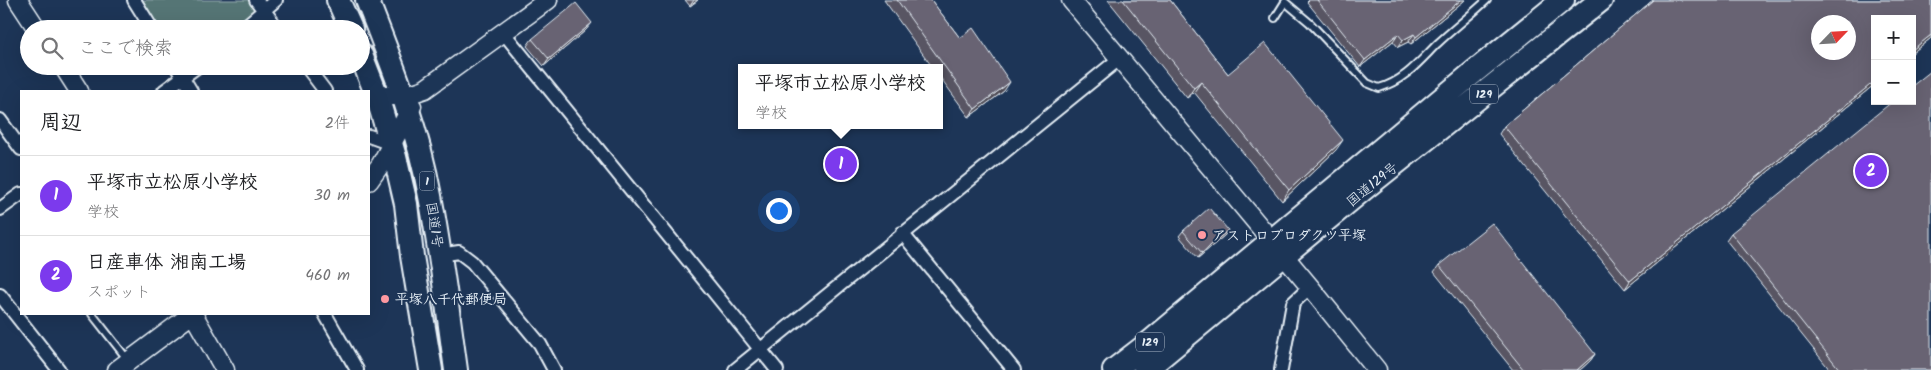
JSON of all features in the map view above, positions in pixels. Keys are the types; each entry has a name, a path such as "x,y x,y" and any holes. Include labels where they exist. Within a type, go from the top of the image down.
{"highway":[{"path":"338,0 347,20"},
{"name":"国道1号","path":"367,0 406,104 400,158 412,256 431,370"},
{"name":"国道129号","path":"1145,370 1474,72 1563,0"},
{"name":"国道129号","path":"1114,370 1278,248 1366,188 1602,0"},
{"name":"国道1号","path":"369,75 400,158 440,255 456,370"}],"street":[{"path":"18,0 32,20"},
{"path":"134,0 146,20"},
{"path":"249,20 260,5 276,0"},
{"path":"370,180 400,158 406,104 548,0"},
{"path":"1071,0 1377,370"},
{"path":"260,5 271,20"},
{"path":"503,32 778,370"},
{"path":"735,370 1119,59"},
{"path":"68,75 78,90"},
{"path":"181,75 190,90"},
{"path":"165,90 187,75"},
{"path":"313,75 324,90"},
{"path":"377,96 406,104"},
{"path":"0,120 20,148"},
{"path":"370,137 400,158"},
{"path":"0,209 20,195"},
{"path":"902,233 1014,370"},
{"path":"440,255 459,252 472,262 540,344 554,370"},
{"path":"1281,370 1293,303 1310,287"},
{"path":"0,295 59,370"},
{"path":"123,365 191,315"},
{"path":"193,315 225,370"},
{"path":"325,315 357,370"}],"lane":[{"path":"1275,18 1285,2 1310,23 1368,83 1379,88 1388,86 1414,69 1437,45 1487,0"},
{"path":"93,315 123,365"}],"green space":[{"path":"139,0 256,0 264,10 252,20 150,20"}],"building":[{"path":"897,0 931,0 960,38 973,28 1010,82 975,109"},
{"path":"1123,0 1170,0 1228,74 1265,43 1343,140 1289,190 1201,82 1194,88"},
{"path":"1317,0 1461,0 1416,37 1414,34 1403,40 1398,34 1365,60"},
{"path":"1653,0 1931,0 1931,35 1916,47 1916,15 1871,15 1871,84 1630,281 1504,126"},
{"path":"576,3 592,23 549,59 532,39"},
{"path":"1931,71 1931,370 1840,370 1731,233 1888,105 1916,105 1916,83"},
{"name":"アストロプロダクツ平塚","path":"1209,208 1228,230 1202,253 1183,231"},
{"path":"1492,223 1595,354 1577,370 1524,370 1439,265"}],"place":[{"name":"平塚市立松原小学校","path":"841,164"},
{"name":"日産車体 湘南工場","path":"1871,171"},
{"name":"アストロプロダクツ平塚","path":"1202,235"},
{"name":"平塚八千代郵便局","path":"385,299"}]}
